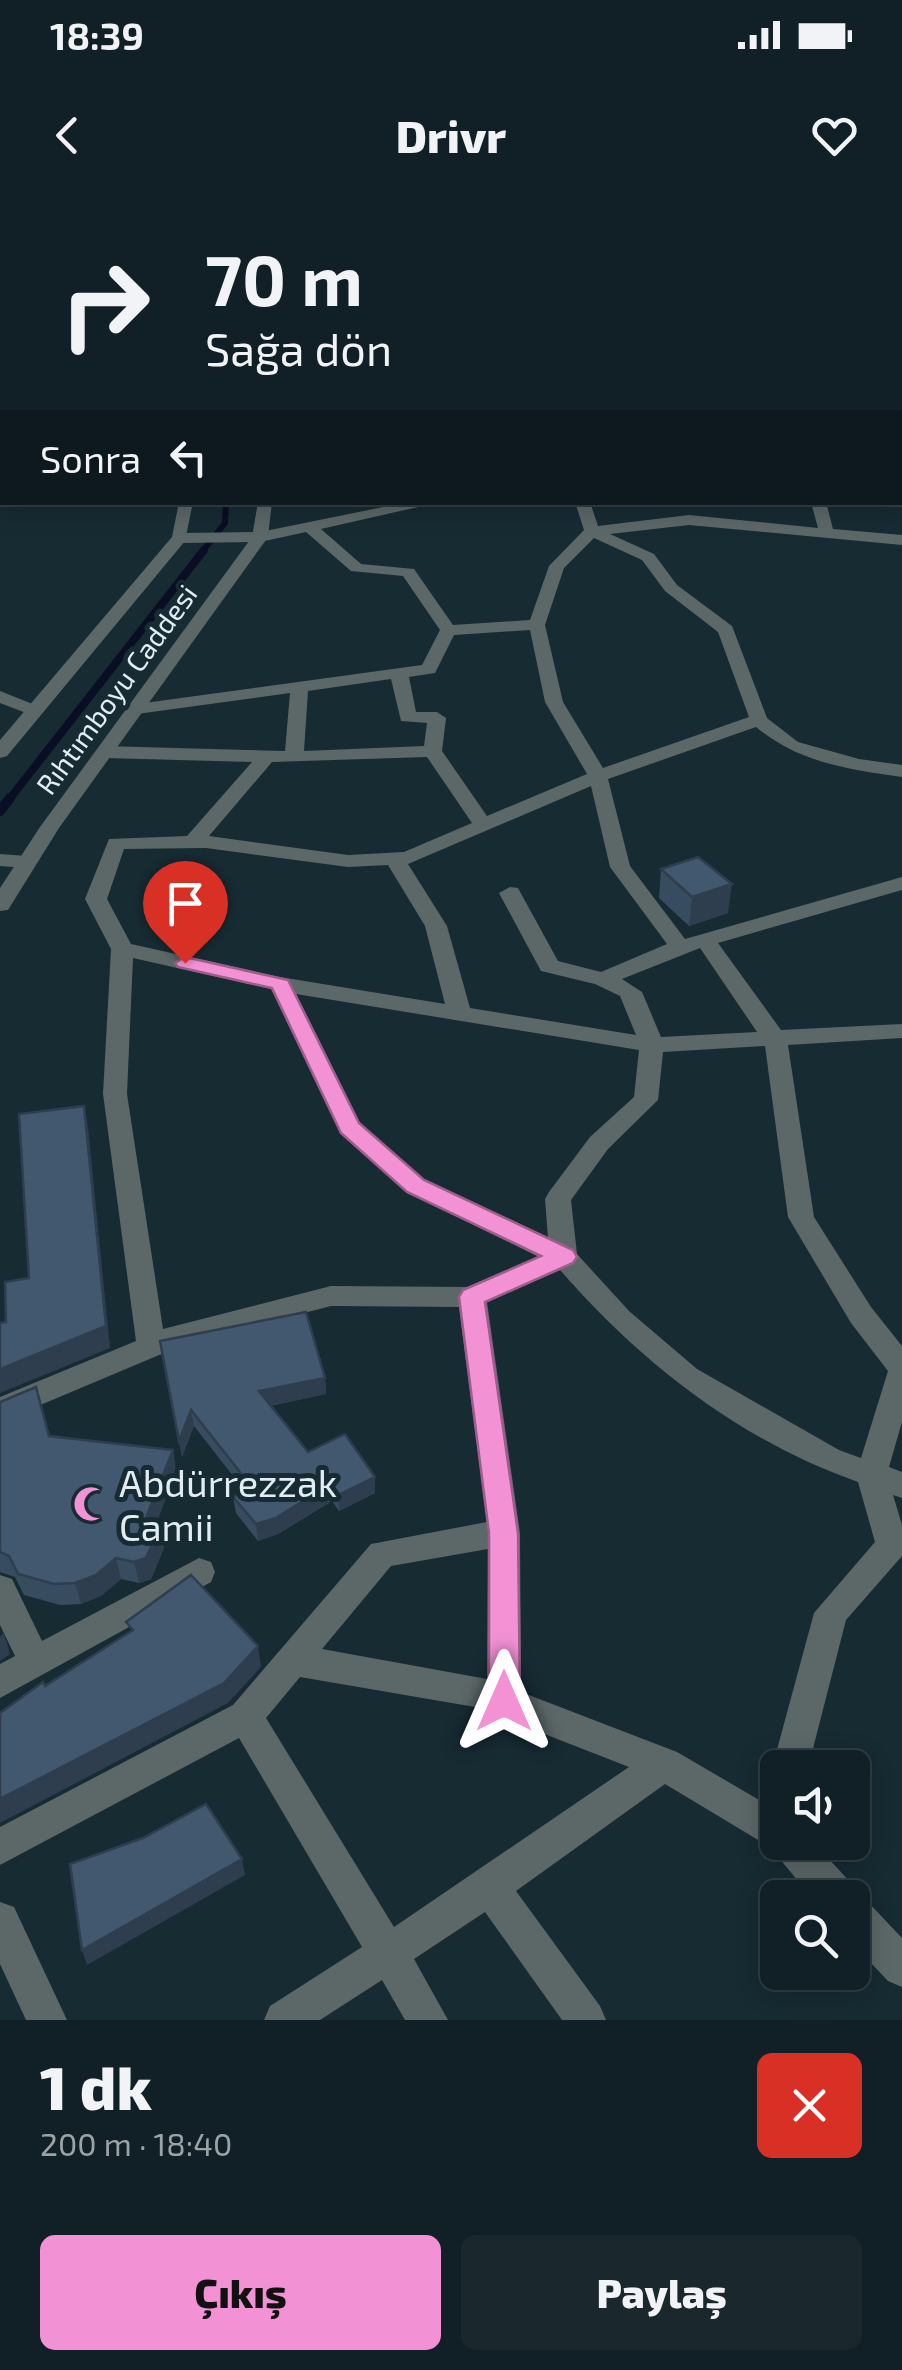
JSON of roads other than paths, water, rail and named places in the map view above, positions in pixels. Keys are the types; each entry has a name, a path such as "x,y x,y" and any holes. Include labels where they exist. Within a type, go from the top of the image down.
{"street":[{"path":"0,752 188,538 186,505"},
{"name":"Rıhtımboyu Caddesi","path":"0,904 260,537 265,505"},
{"path":"583,505 592,531 648,557 671,588 726,630 759,720 791,746 857,766 902,771"},
{"path":"688,505 688,520"},
{"path":"819,505 827,534"},
{"path":"188,538 260,537 379,507"},
{"path":"795,1750 831,1613 892,1545 886,1480 902,1370 861,1315 801,1217 776,1040 620,867 598,776 554,702 537,625 557,566 592,531 688,520 902,540"},
{"path":"307,525 357,568 408,572 448,630"},
{"path":"448,630 537,625"},
{"path":"137,709 428,669 448,630"},
{"path":"400,673 408,717 437,718 433,752 483,825"},
{"path":"294,757 299,688"},
{"path":"0,696 34,711"},
{"path":"151,1346 115,1094 122,948 96,899 116,842 193,842 348,861 407,858 598,776 759,720"},
{"path":"105,752 294,757 433,752"},
{"path":"193,842 267,756"},
{"path":"394,858 436,926 458,1012"},
{"path":"0,860 27,862"},
{"path":"604,979 692,943 902,884"},
{"path":"510,892 549,966 604,979 630,992 652,1046 646,1100 599,1144 558,1199 564,1257"},
{"path":"122,948 280,984 652,1046 902,1031"},
{"path":"280,984 350,1128 416,1186 564,1257 618,1318 687,1378 828,1458 886,1480"},
{"path":"0,1410 183,1333 331,1296 472,1297 564,1257"},
{"path":"472,1297 504,1533 504,1701"},
{"path":"0,1847 245,1716 382,1554 504,1533"},
{"path":"0,1682 199,1572"},
{"path":"0,1589 35,1663"},
{"path":"294,1660 476,1690 664,1764 760,1818"},
{"path":"245,1716 428,2020"},
{"path":"284,2020 490,1886 664,1764"},
{"path":"806,1860 823,1880"},
{"path":"490,1886 586,2020"},
{"path":"0,1922 48,2020"},
{"path":"870,1933 902,1967"}],"waterway":[{"path":"202,552 225,523 226,505"},
{"path":"8,801 204,550"},
{"path":"0,811 10,798"}],"place":[{"name":"Abdürrezzak Camii","path":"91,1504"}]}
